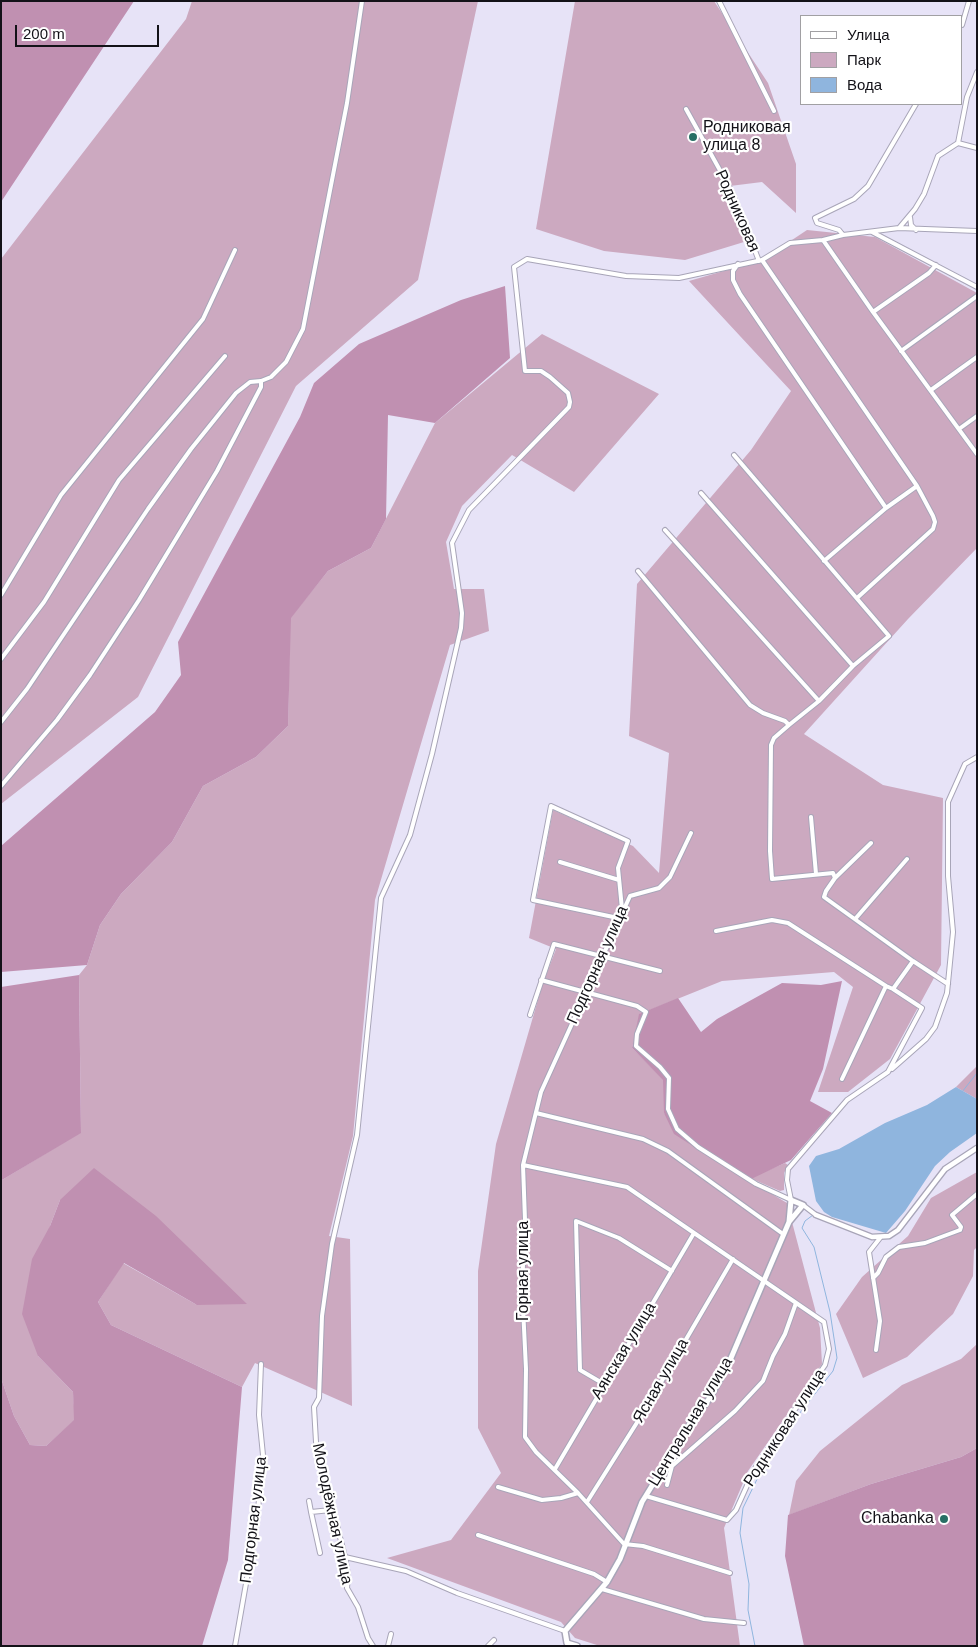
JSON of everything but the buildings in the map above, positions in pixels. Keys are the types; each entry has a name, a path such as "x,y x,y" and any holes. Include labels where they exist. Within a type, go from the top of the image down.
{"main road":[{"path":"789,1222 803,1205 790,1200"},
{"name":"Центральная улица","path":"565,1631 607,1582 620,1559 624,1544 646,1496 709,1399 728,1365 763,1279 789,1222 790,1200"},
{"path":"565,1631 568,1644 577,1646"}],"street":[{"path":"1,722 27,689 148,508 191,449 236,393 250,382 261,381 271,377 286,362 303,329 347,103 362,1"},
{"path":"719,1 774,111"},
{"path":"963,22 969,1"},
{"path":"899,228 924,194 938,156 958,143 967,97 977,72"},
{"path":"843,235 839,230 817,223 815,218 854,199 868,186 915,105"},
{"name":"Родниковая","path":"686,109 732,192 761,260 916,486 933,516 935,522 934,529 857,598"},
{"path":"958,143 977,148"},
{"path":"910,215 911,226 916,230"},
{"path":"886,508 740,294 733,280 733,271 738,264 761,260 790,243 899,228 977,232"},
{"path":"871,232 977,287"},
{"path":"822,240 977,454"},
{"path":"1,595 61,495 203,319 235,250"},
{"name":"Молодёжная улица","path":"374,1646 368,1638 358,1607 347,1588 345,1557 331,1510 316,1442 314,1407 319,1398 322,1316 332,1244 357,1135 381,898 410,835 432,754 461,628 462,613 452,543 469,510 569,407 570,402 568,393 550,377 541,371 525,371 514,267 527,259 626,276 678,278 738,264"},
{"path":"873,312 929,273 936,266"},
{"path":"901,351 977,296"},
{"path":"1,659 44,602 119,480 225,356"},
{"path":"931,390 977,357"},
{"path":"1,786 57,720 90,675 139,600 217,471 261,387 261,381"},
{"path":"959,429 977,416"},
{"path":"734,455 889,636 853,666 819,701 774,738 771,745 770,851 772,879 833,872 835,878"},
{"path":"824,561 886,508 916,486"},
{"path":"701,493 853,666"},
{"path":"665,530 819,701"},
{"path":"638,571 750,705 763,713 786,721 789,725"},
{"path":"790,1200 787,1180 788,1169 847,1100 888,1072 926,1039 935,1027 948,984 953,932 948,876 948,802 966,764 977,757"},
{"path":"618,918 534,900 551,806 628,841 618,868 622,910"},
{"path":"811,817 816,874"},
{"name":"Подгорная улица","path":"552,1066 587,992 618,918 630,896 659,888 670,877 691,833"},
{"path":"871,843 835,878 824,897 948,984"},
{"path":"856,918 907,858"},
{"path":"560,862 619,880"},
{"path":"716,931 772,920 788,923 922,1008 888,1072"},
{"path":"530,1015 554,944 660,971"},
{"path":"893,988 913,961"},
{"path":"541,980 637,1006 646,1012 637,1034 636,1046 669,1078 668,1109 677,1129 698,1147 756,1184 790,1200"},
{"path":"842,1079 886,986"},
{"name":"Горная улица","path":"552,1066 541,1092 523,1165 525,1220 522,1287 526,1369 525,1437 536,1452 587,1502 624,1544"},
{"path":"536,1113 651,1143 668,1151 783,1234"},
{"path":"876,1350 880,1321 869,1252 880,1238 898,1230 945,1169 977,1148"},
{"name":"Родниковая улица","path":"523,1165 628,1187 824,1322 829,1349 825,1365 754,1470 736,1510 727,1520 646,1496"},
{"path":"872,1278 878,1273 886,1257 899,1247 925,1243 960,1230 952,1215 977,1194"},
{"path":"803,1205 816,1215 864,1235 880,1238"},
{"path":"604,1384 580,1370 576,1221 619,1238 672,1271"},
{"name":"Аянская улица","path":"554,1469 694,1232"},
{"name":"Ясная улица","path":"587,1502 643,1413 733,1259"},
{"path":"663,1468 672,1466 735,1411 763,1381 772,1356 786,1334 796,1303"},
{"name":"Подгорная улица","path":"235,1646 257,1521 263,1455 259,1415 261,1364"},
{"path":"667,1484 672,1466"},
{"path":"498,1487 542,1500 561,1498 578,1493"},
{"path":"309,1501 320,1553"},
{"path":"311,1512 331,1510"},
{"path":"478,1535 594,1574 607,1582"},
{"path":"624,1544 644,1546 730,1573"},
{"path":"345,1557 406,1571 457,1593 565,1631"},
{"path":"602,1589 704,1619 744,1623"},
{"path":"388,1646 391,1634"},
{"path":"488,1646 494,1640"}],"green space":[{"path":"192,1 478,1 418,280 296,386 138,697 1,804 1,259 186,19"},
{"path":"575,1 714,1 768,83 796,164 796,213 762,182 730,186 751,242 744,242 685,260 604,251 536,229"},
{"path":"807,230 875,237 977,293 977,548 908,619 804,734 883,785 943,798 941,965 890,1059 848,1092 818,1092 853,987 834,972 722,981 640,1014 632,1048 664,1080 664,1113 728,1168 787,1203 820,1328 822,1364 748,1471 724,1528 740,1646 600,1646 575,1638 561,1622 387,1558 451,1540 501,1473 478,1428 478,1271 496,1144 542,986 556,949 529,938 553,810 633,846 659,873 669,753 629,736 637,584 751,450 791,391 689,281 762,260"},
{"path":"542,334 659,394 574,492 512,455 462,506 446,542 454,589 484,589 489,631 450,645 375,900 353,1136 329,1236 350,1239 352,1406 255,1363 242,1387 111,1325 98,1302 123,1263 197,1305 60,1200 50,1226 38,1356 73,1392 75,1420 46,1446 30,1445 14,1416 1,1378 2,1180 81,1132 79,975 87,965 100,925 121,894 172,842 203,786 256,757 288,726 290,618 328,571 371,548 435,423"},
{"path":"977,1066 977,1099 956,1087"},
{"path":"785,1163 788,1165 784,1173 784,1190 780,1191 750,1178"},
{"path":"977,1172 977,1247 974,1250 973,1276 953,1314 907,1357 863,1378 836,1314 862,1277 908,1236 931,1198"},
{"path":"977,1344 977,1448 961,1457 871,1484 789,1515 796,1481 820,1451 902,1385 961,1359"}],"shaded area":[{"path":"1,1 134,1 1,202"},
{"path":"505,286 510,358 435,423 388,415 386,519 371,548 328,571 291,618 288,726 256,757 203,786 172,842 121,894 100,925 87,965 1,972 1,846 155,712 181,675 178,642 300,417 314,383 359,344 461,300"},
{"path":"79,975 81,1133 2,1180 1,1191 1,987"},
{"path":"842,981 823,1069 810,1101 832,1113 791,1160 747,1181 674,1134 664,1113 663,1080 632,1048 639,1014 678,998 701,1032 717,1019 782,983 821,985"},
{"path":"94,1168 156,1216 247,1304 197,1305 124,1263 98,1302 111,1325 242,1387 228,1560 202,1646 1,1646 1,1378 14,1416 30,1445 46,1446 74,1420 73,1392 38,1356 22,1314 32,1259 50,1226 60,1200"},
{"path":"977,1448 977,1646 804,1646 785,1556 788,1515 871,1484 961,1457"}],"water":[{"path":"956,1087 977,1099 977,1133 950,1152 935,1166 905,1211 886,1233 832,1217 824,1212 816,1201 809,1166 816,1156 839,1149 885,1123 927,1105"}],"waterway":[{"path":"962,1092 977,1073"},
{"path":"755,1646 748,1610 749,1584 740,1533 743,1508 762,1469 799,1414 833,1371 837,1358 830,1312 814,1247 802,1228 805,1221 813,1215"}],"place":[{"name":"Родниковая улица 8","path":"693,137"},
{"name":"Chabanka","path":"944,1519"}]}
